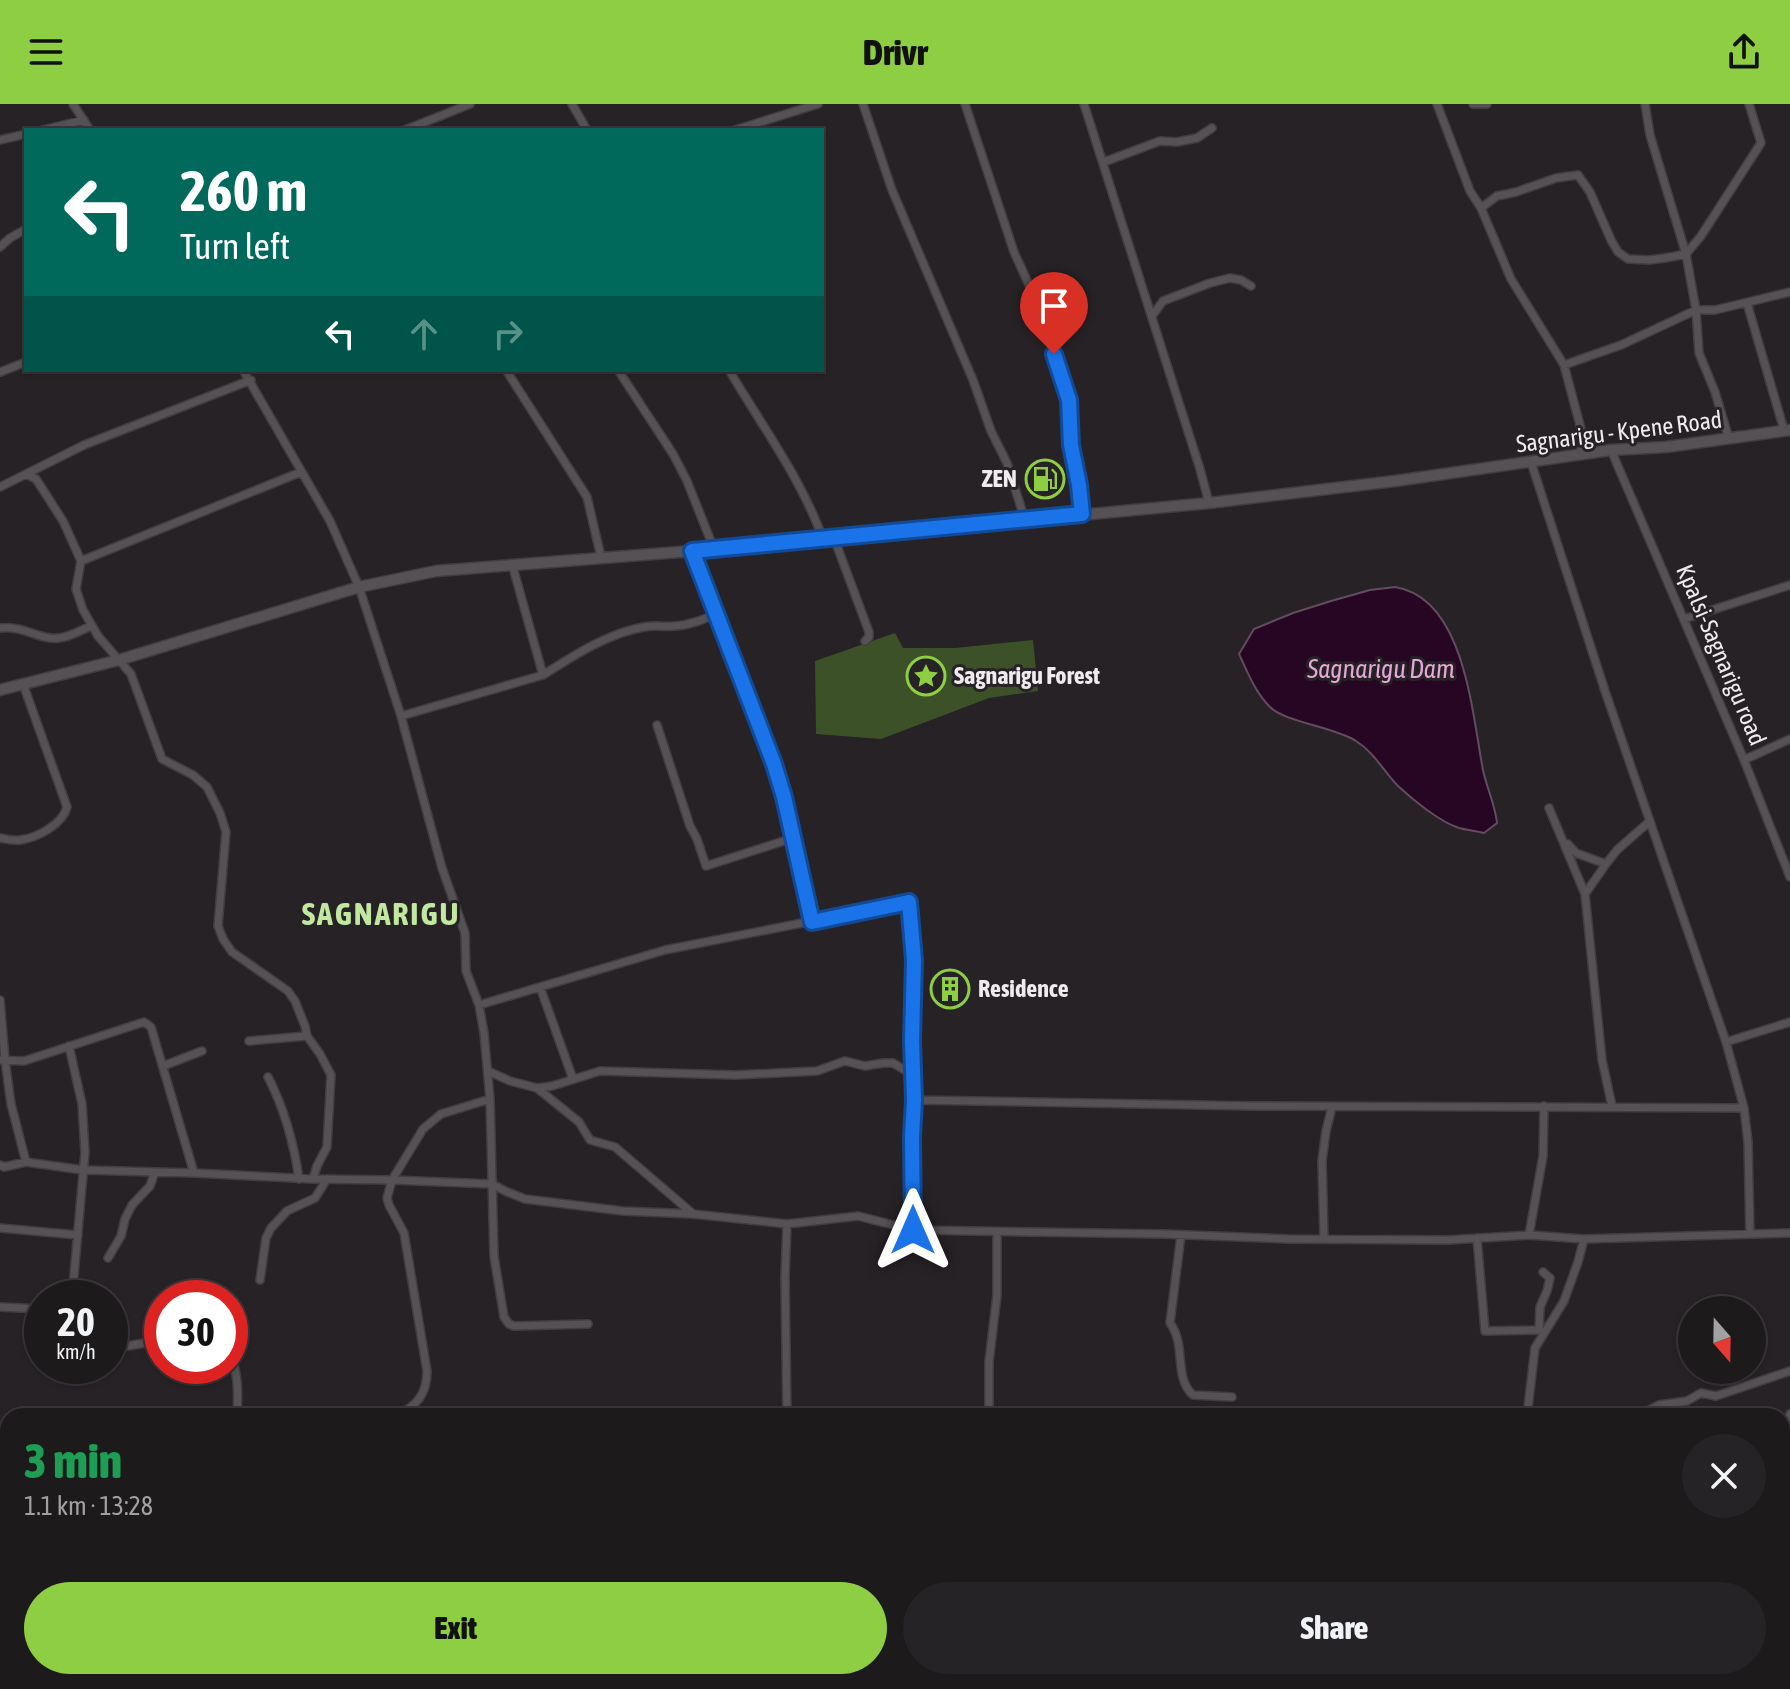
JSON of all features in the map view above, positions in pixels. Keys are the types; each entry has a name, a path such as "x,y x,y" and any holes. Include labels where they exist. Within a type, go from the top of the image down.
{"street":[{"path":"410,128 470,104"},
{"path":"572,104 586,128"},
{"path":"741,128 818,104"},
{"path":"863,104 892,190 1007,463 1025,520"},
{"path":"965,104 1014,252 1040,309 1067,394 1082,514"},
{"path":"1084,104 1209,503"},
{"path":"1473,104 1487,104"},
{"path":"1645,104 1650,135 1686,254 1696,310 1699,353 1729,439"},
{"path":"1481,208 1497,196 1556,178 1578,175 1590,192 1618,252 1628,259 1638,260 1686,254 1735,186 1761,143 1749,104"},
{"path":"75,105 89,128"},
{"path":"1441,105 1470,191 1481,208 1511,279 1564,365 1581,429 1581,454"},
{"path":"51,128 84,120"},
{"path":"1104,162 1160,141 1197,138 1212,128"},
{"path":"0,140 24,134"},
{"path":"0,247 24,230"},
{"path":"0,233 10,238"},
{"path":"1152,316 1163,301 1210,283 1230,278 1251,286"},
{"path":"1564,365 1621,345 1696,310 1715,310 1790,292"},
{"path":"1747,303 1787,430"},
{"path":"0,372 24,363"},
{"path":"245,372 334,529 359,587 401,716 442,868 465,933 466,971 479,1005 488,1071 494,1256 504,1317 514,1326 588,1324"},
{"path":"507,372 587,497 601,557"},
{"path":"619,372 673,454 714,549"},
{"path":"730,372 790,468 829,539 869,632 865,641"},
{"path":"0,487 84,445 251,380"},
{"name":"Sagnarigu - Kpene Road","path":"0,690 119,660 359,587 436,571 829,539 1209,503 1787,430"},
{"name":"Kpalsi-Sagnarigu road","path":"1611,450 1744,760 1790,877"},
{"path":"1531,462 1605,691 1726,1042 1744,1108 1750,1168 1750,1234"},
{"path":"81,561 301,472"},
{"path":"26,474 36,479 63,521 81,561 76,589 83,610 91,626 131,674 162,759 193,775 207,787 220,813 226,832 218,926 223,939 232,952 288,991 295,1001 307,1036 331,1075 327,1147 313,1179"},
{"path":"692,551 774,764 812,922"},
{"path":"512,564 543,675"},
{"path":"1684,619 1790,585"},
{"path":"401,716 543,675 620,634 645,626 696,623 716,614"},
{"path":"0,628 13,627 58,639 91,626"},
{"path":"0,838 20,840 45,830 65,814 67,807 23,684"},
{"path":"657,725 706,866 793,838"},
{"path":"1744,760 1790,739"},
{"path":"1549,808 1585,894 1602,1060 1612,1106"},
{"path":"1585,894 1617,850 1650,821"},
{"path":"1564,839 1576,853 1606,864"},
{"path":"479,1005 665,950 909,902 914,949 913,1230"},
{"path":"540,987 573,1079"},
{"path":"0,1000 2,1060 26,1162"},
{"path":"2,1060 24,1061 144,1022 151,1027 194,1173"},
{"path":"1726,1042 1790,1022"},
{"path":"249,1041 307,1036"},
{"path":"69,1046 82,1104 85,1152 74,1280"},
{"path":"163,1066 202,1051"},
{"path":"488,1071 537,1088 600,1071 735,1075 817,1071 845,1061 865,1066 893,1063 913,1075"},
{"path":"268,1077 287,1127 299,1179"},
{"path":"537,1088 579,1122 590,1140 615,1147 693,1214"},
{"path":"407,1408 420,1398 427,1384 427,1371 404,1233 387,1198 392,1180 423,1129 436,1116 490,1099"},
{"path":"914,1100 1332,1107 1744,1108"},
{"path":"1529,1235 1543,1156 1544,1106"},
{"path":"1324,1239 1322,1161 1332,1107"},
{"path":"0,1165 4,1167 26,1162 83,1170 492,1184 525,1199 623,1211 693,1214 787,1224 858,1216 913,1230 1448,1240 1529,1235 1584,1239 1790,1233"},
{"path":"108,1258 121,1236 132,1205 150,1186 155,1172"},
{"path":"260,1280 266,1238 271,1228 287,1211 315,1198 327,1179"},
{"path":"787,1224 787,1408"},
{"path":"0,1228 78,1235"},
{"path":"989,1408 989,1362 997,1295 997,1233"},
{"path":"1181,1235 1170,1323 1177,1333 1184,1382 1193,1395 1232,1397"},
{"path":"1477,1238 1485,1331 1539,1330 1540,1307 1550,1278 1543,1272"},
{"path":"1528,1408 1536,1343 1564,1301 1584,1239"},
{"path":"0,1307 24,1308"},
{"path":"1653,1408 1687,1401 1701,1393 1716,1396 1790,1371"},
{"path":"237,1384 237,1408"}],"green space":[{"name":"Sagnarigu Forest","path":"895,633 903,648 955,648 1033,640 1038,691 989,698 881,739 816,734 815,661"}],"water":[{"name":"Sagnarigu Dam","path":"1395,587 1418,596 1437,612 1451,635 1461,662 1497,823 1484,833 1459,828 1427,810 1398,786 1374,756 1356,741 1298,721 1270,707 1252,682 1239,654 1254,629 1331,601 1370,590"}],"place":[{"name":"ZEN","path":"1045,479"},
{"name":"Sagnarigu Forest","path":"926,676"},
{"name":"Residence","path":"950,989"}],"district":[{"name":"SAGNARIGU","path":"381,914"}],"route":[{"path":"913,1230 914,960 909,902 812,922 774,764 692,551 1082,514 1071,445 1069,400 1054,354"}]}
